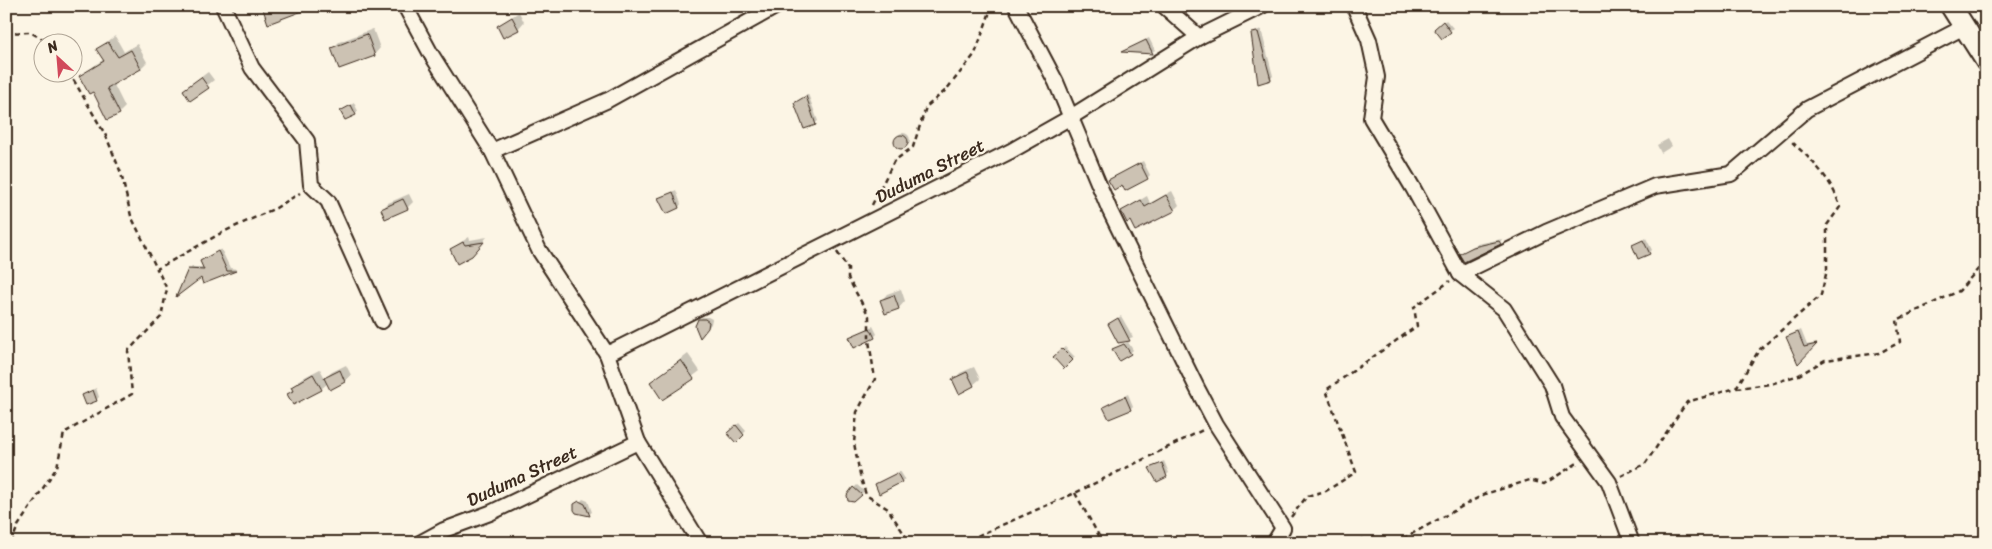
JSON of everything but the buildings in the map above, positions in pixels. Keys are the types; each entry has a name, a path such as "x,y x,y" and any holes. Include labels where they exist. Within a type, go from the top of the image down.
{"street":[{"path":"223,6 252,68 307,141 312,185 328,201 382,321"},
{"path":"405,6 431,54 492,150 539,250 607,354 638,442 700,543"},
{"path":"492,150 608,100 777,6"},
{"path":"1016,6 1056,82 1110,211 1216,424 1283,528 1274,543"},
{"path":"1164,6 1199,37"},
{"name":"Duduma Street","path":"607,354 1011,151 1071,117 1199,37 1262,6"},
{"path":"1354,6 1369,40 1377,77 1371,118 1413,188 1460,274 1504,309 1552,384 1562,417 1609,482 1632,543"},
{"path":"1951,6 1986,61"},
{"path":"1460,274 1546,232 1655,186 1731,174 1807,110 1964,27"},
{"name":"Duduma Street","path":"420,543 444,530 490,513 638,442"}],"path":[{"path":"867,224 871,208 894,161 914,147 926,108 946,90 975,54 992,6"},
{"path":"6,33 32,33"},
{"path":"11,543 18,526 57,467 64,433 132,394 128,351 160,317 168,289 130,216 121,173 106,136 75,82"},
{"path":"1736,388 1759,350 1821,295 1827,270 1827,224 1840,207 1835,189 1818,167 1781,132"},
{"path":"157,269 223,232 276,208 312,185"},
{"path":"831,242 848,269 848,278 869,316 869,341 875,379 857,412 854,443 860,475 866,495 888,509 910,543"},
{"path":"1609,482 1645,464 1687,402 1736,388 1771,384 1799,375 1825,360 1879,353 1900,342 1897,320 1959,291 1979,268 1986,264"},
{"path":"1283,528 1307,496 1326,491 1356,472 1326,390 1417,326 1414,307 1460,274"},
{"path":"961,543 1075,493 1216,424"},
{"path":"1395,543 1485,494 1530,480 1544,484 1589,456"},
{"path":"1075,493 1103,543"}]}
